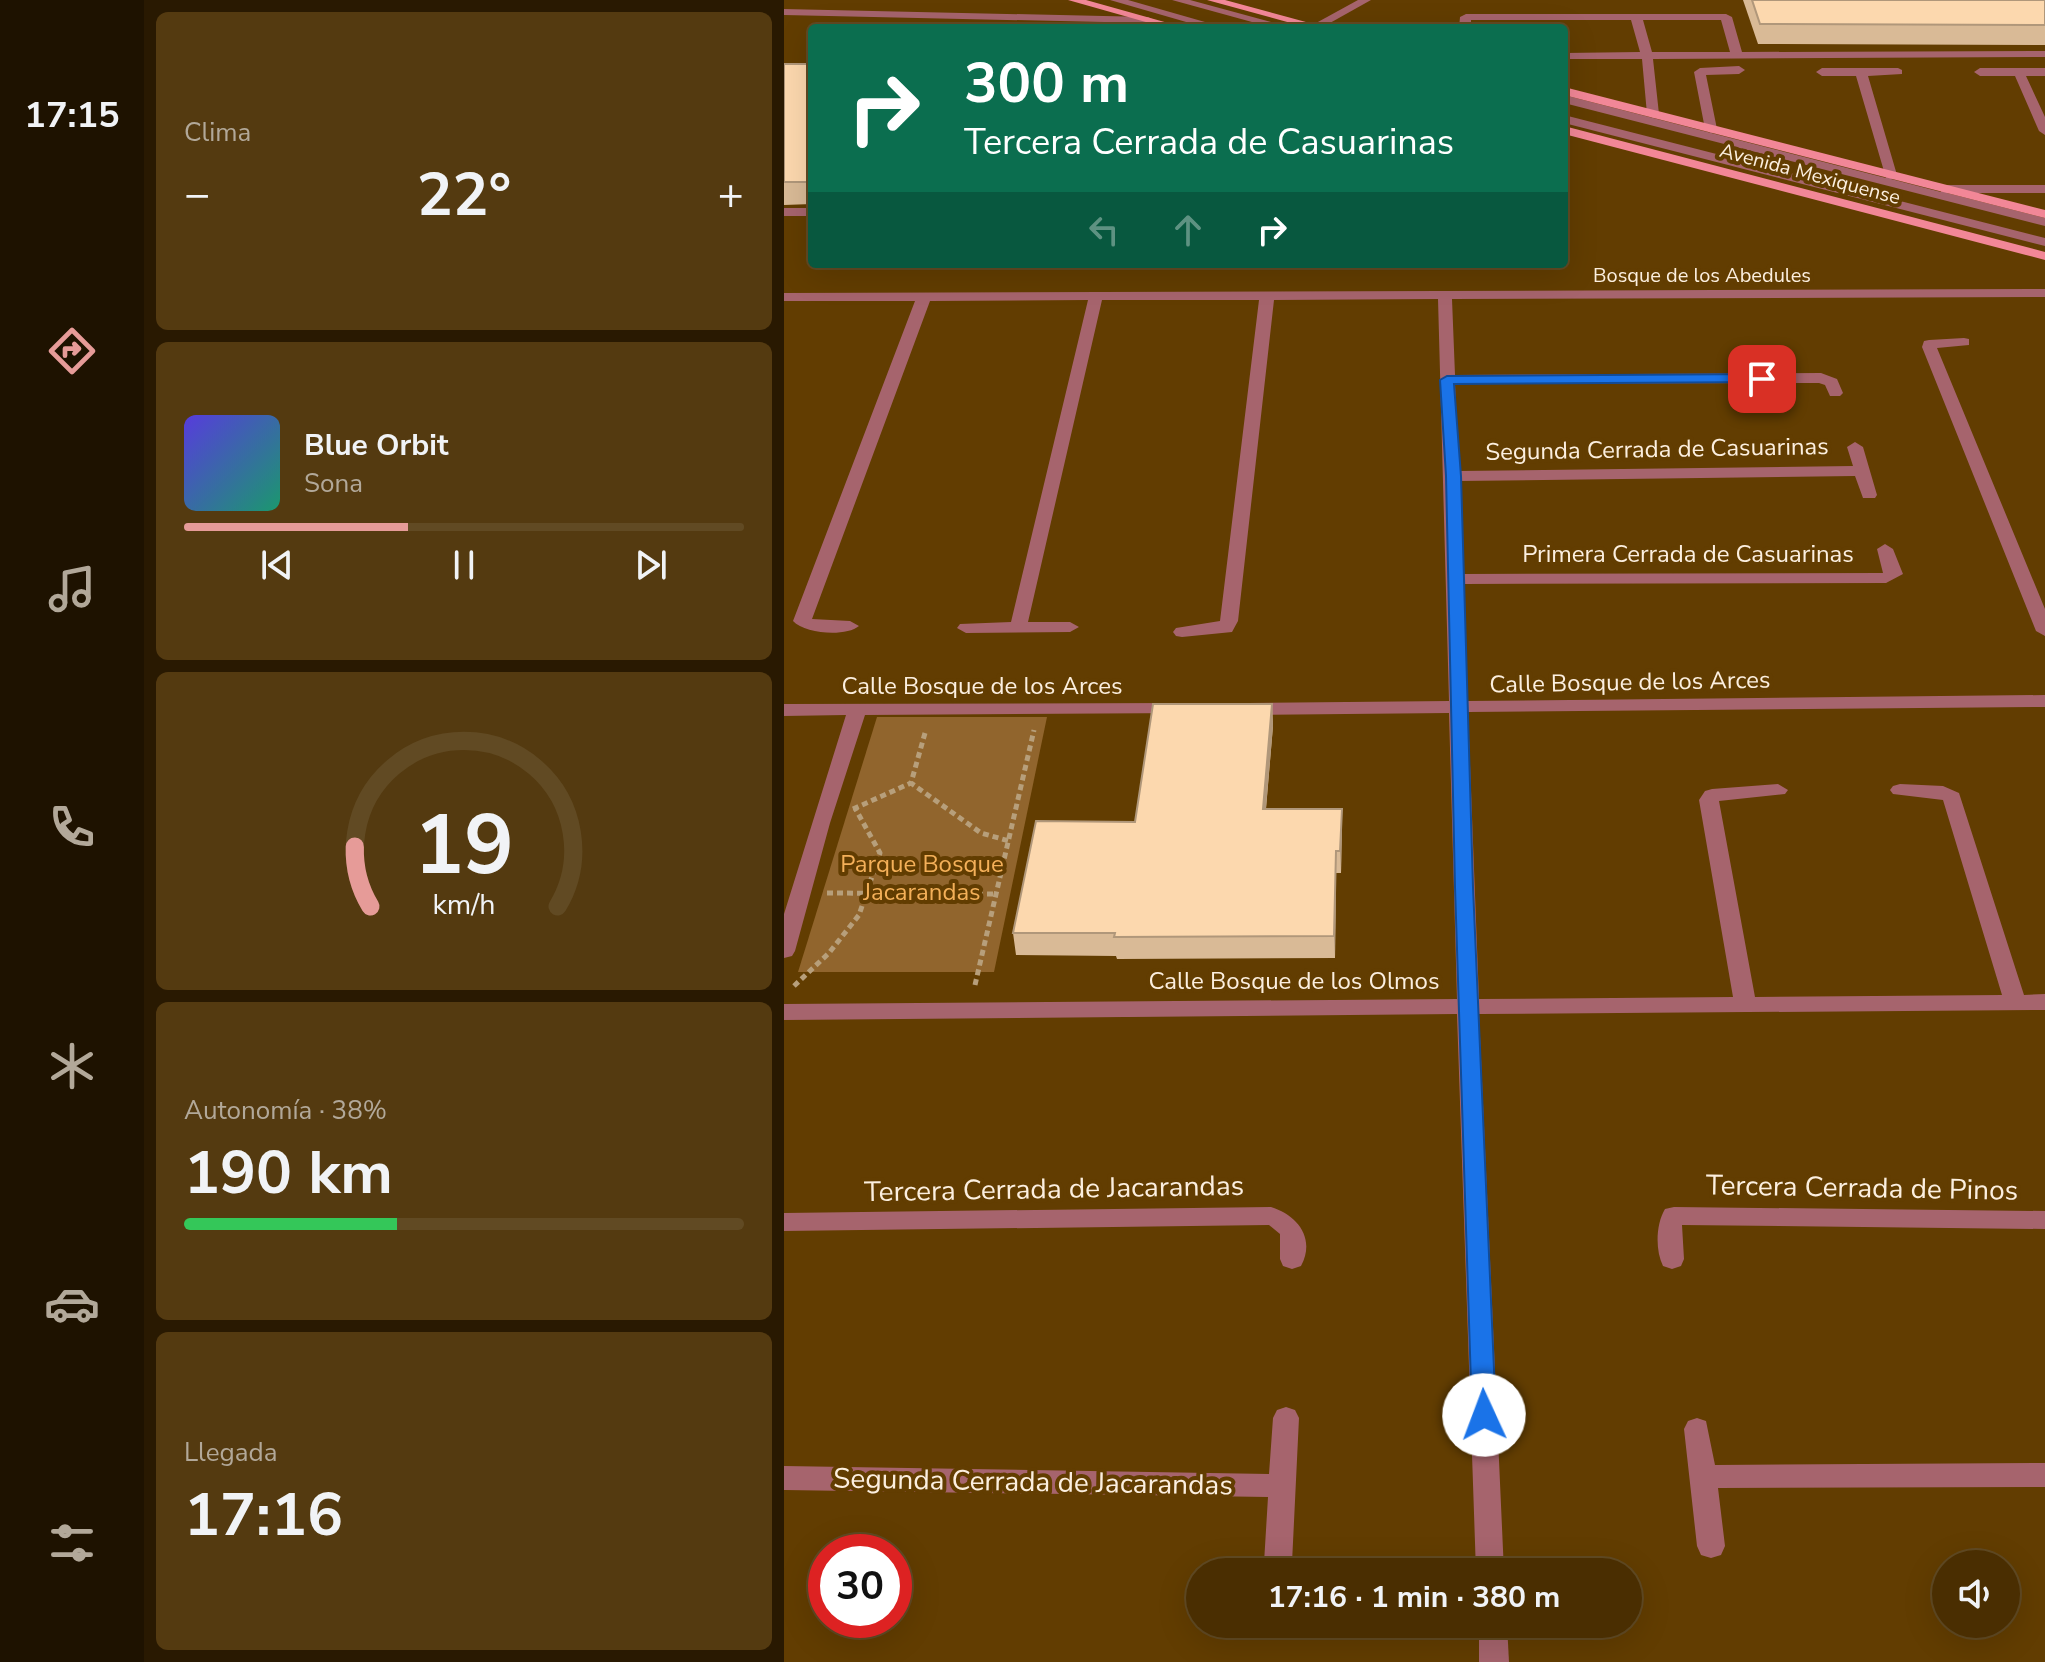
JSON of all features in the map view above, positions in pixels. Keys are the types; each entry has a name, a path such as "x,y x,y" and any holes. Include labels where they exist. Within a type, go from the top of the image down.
{"main road":[{"path":"1073,0 1164,24"},
{"path":"1212,0 1305,24"},
{"name":"Avenida Mexiquense","path":"1568,92 2045,214"},
{"name":"Avenida Mexiquense","path":"1568,131 2045,256"}],"street":[{"path":"1115,0 1205,24"},
{"path":"1177,0 1271,24"},
{"path":"1322,24 1366,0"},
{"path":"868,13 914,2"},
{"path":"784,12 1148,20"},
{"path":"1465,24 1466,17 1726,17 1737,55"},
{"path":"1636,17 1647,55 1653,114"},
{"path":"1568,56 2045,54"},
{"path":"1711,129 1700,72 1739,70"},
{"path":"1822,72 1898,72"},
{"path":"1861,72 1891,175"},
{"path":"1980,72 2045,72"},
{"path":"2019,72 2045,131"},
{"path":"1568,100 2045,222"},
{"path":"1568,120 2045,242"},
{"path":"1946,189 2045,189"},
{"path":"784,212 808,212"},
{"name":"Bosque de los Abedules","path":"784,297 2045,293"},
{"path":"1182,632 1226,628 1229,621 1267,296"},
{"path":"1445,296 1489,1558"},
{"path":"850,626 809,625 802,621 924,297"},
{"path":"1018,628 1096,297"},
{"path":"1964,342 1938,342 1929,344 1929,347 2045,631"},
{"path":"1447,380 1821,378 1832,382 1835,393"},
{"name":"Segunda Cerrada de Casuarinas","path":"1855,447 1869,495"},
{"name":"Segunda Cerrada de Casuarinas","path":"1453,476 1862,471"},
{"name":"Primera Cerrada de Casuarinas","path":"1454,579 1886,578 1894,574 1885,549"},
{"path":"966,628 1070,627"},
{"name":"Calle Bosque de los Arces","path":"1225,709 2045,701"},
{"name":"Calle Bosque de los Arces","path":"784,710 1194,709"},
{"path":"784,951 820,823 857,710"},
{"path":"1745,1004 1709,800 1712,795 1724,793 1778,790"},
{"path":"1900,790 1943,792 1952,797 2015,1002"},
{"name":"Calle Bosque de los Olmos","path":"784,1012 2045,1002"},
{"name":"Tercera Cerrada de Jacarandas","path":"784,1222 1271,1216 1283,1221 1292,1231 1292,1259"},
{"name":"Tercera Cerrada de Pinos","path":"1672,1259 1670,1222 1674,1216 2045,1220"},
{"path":"1278,1558 1286,1418"},
{"path":"1697,1429 1711,1546"},
{"path":"1703,1477 2045,1475"},
{"name":"Segunda Cerrada de Jacarandas","path":"784,1478 1282,1486"},
{"path":"1493,1638 1494,1662"}],"path":[{"path":"911,783 932,709"},
{"path":"969,1009 1038,710"},
{"path":"911,783 981,833 1009,841"},
{"path":"820,823 911,783"},
{"path":"784,995 837,944 859,915 880,853 855,808"},
{"path":"802,892 996,894"}],"green space":[{"name":"Parque Bosque Jacarandas","path":"877,717 1047,717 994,972 798,972"}],"building":[{"path":"1752,0 2045,0 2045,25 1760,24"},
{"path":"784,64 808,64 808,182 784,182"},
{"path":"1153,704 1272,704 1263,809 1342,809 1340,851 1336,851 1334,936 1114,937 1115,933 1013,933 1036,821 1135,822"}],"route":[{"path":"1484,1415 1464,887 1453,476 1447,380 1762,379"}]}
